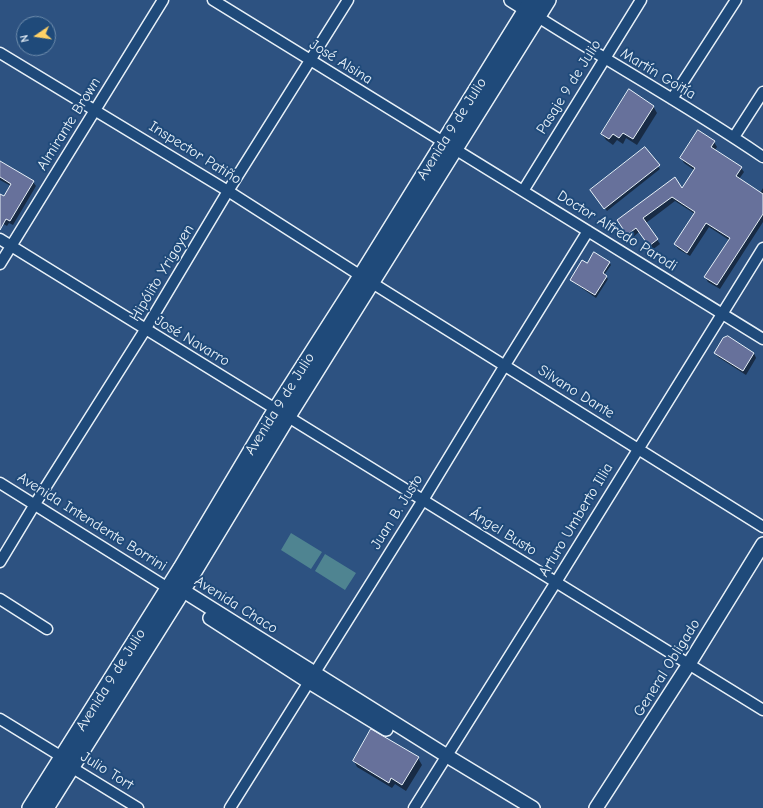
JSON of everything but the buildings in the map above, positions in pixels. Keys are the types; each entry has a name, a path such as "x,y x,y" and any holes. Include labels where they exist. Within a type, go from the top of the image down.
{"main road":[{"path":"511,0 532,9"},
{"name":"Avenida 9 de Julio","path":"30,808 66,762 176,592 282,412 366,279 532,9 548,0"},
{"name":"General Obligado","path":"596,808 689,664 763,544"},
{"name":"Avenida Chaco","path":"176,592 444,759 533,808"},
{"name":"Avenida Chaco","path":"444,759 516,808"},
{"name":"Avenida 9 de Julio","path":"46,808 66,762"}],"street":[{"name":"Almirante Brown","path":"0,264 163,0"},
{"name":"José Alsina","path":"213,0 448,146"},
{"name":"Hipólito Yrigoyen","path":"0,562 145,330 228,191 348,0"},
{"name":"Pasaje 9 de Julio","path":"523,191 641,0"},
{"path":"672,99 736,0"},
{"name":"Martín Goitía","path":"532,9 604,59 734,137 763,157"},
{"name":"Inspector Patiño","path":"0,53 228,191 366,279"},
{"path":"734,137 763,92"},
{"name":"Doctor Alfredo Parodi","path":"448,146 763,339"},
{"name":"Juan B. Justo","path":"230,808 423,500 504,365 588,231"},
{"name":"José Navarro","path":"0,239 145,330 282,412"},
{"name":"Arturo Umberto Illia","path":"414,808 763,248"},
{"name":"Silvano Dante","path":"366,279 763,527"},
{"name":"Ángel Busto","path":"282,412 763,710"},
{"name":"Avenida Intendente Borrini","path":"0,483 176,592"},
{"path":"0,599 47,629"},
{"name":"Julio Tort","path":"0,719 138,808"}],"green space":[{"path":"291,533 322,552 311,569 281,550"},
{"path":"325,554 356,573 345,590 315,571"}]}
